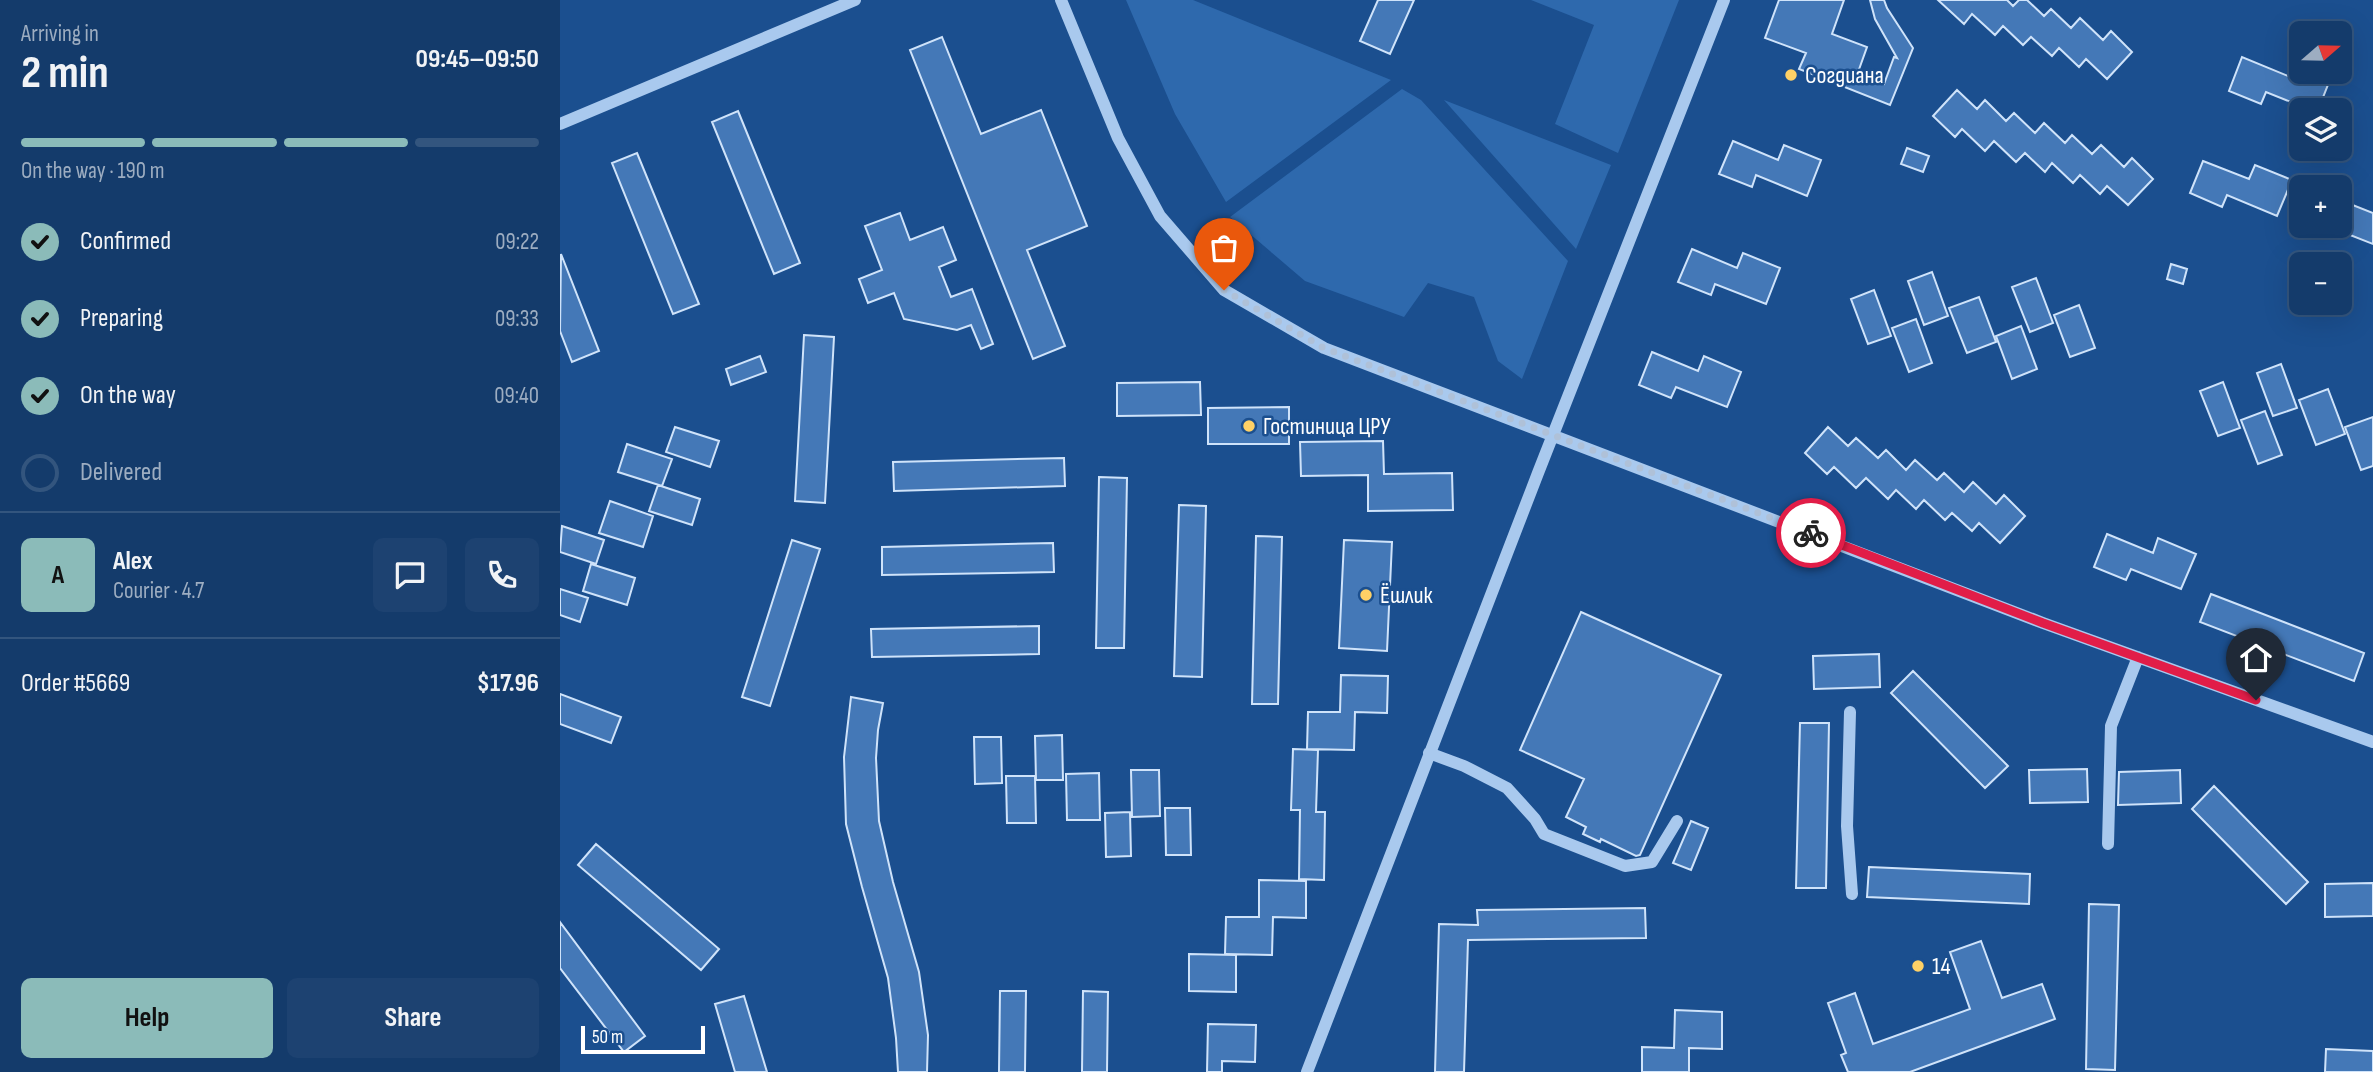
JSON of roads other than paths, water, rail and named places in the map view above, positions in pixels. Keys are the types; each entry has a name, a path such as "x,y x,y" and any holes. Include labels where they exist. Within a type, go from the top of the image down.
{"street":[{"path":"560,124 855,0"},
{"path":"1061,0 1118,138 1160,216 1224,290 1324,348 2138,657 2373,742"},
{"path":"1307,1072 1724,0"},
{"path":"2108,844 2111,726 2138,657"},
{"path":"1850,712 1847,826 1852,894"},
{"path":"1429,753 1464,766 1507,788 1535,819 1544,834 1625,866 1652,862 1677,821"}],"place":[{"name":"Согдиана","path":"1791,75"},
{"name":"Гостиница ЦРУ","path":"1249,426"},
{"name":"Ёшлик","path":"1366,595"},
{"name":"14","path":"1918,966"}]}
